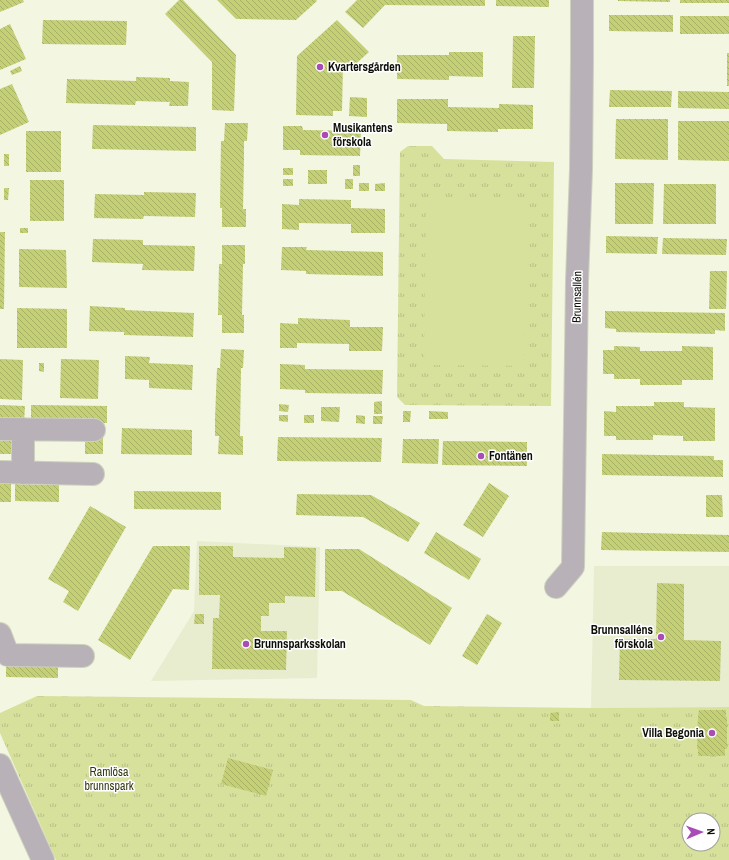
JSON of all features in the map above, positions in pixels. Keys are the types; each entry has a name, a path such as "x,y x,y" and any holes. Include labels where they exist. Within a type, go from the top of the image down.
{"street":[{"name":"Brunnsallén","path":"556,587 573,567 577,281 581,170 582,0"},
{"path":"0,429 94,430"},
{"path":"23,429 23,473"},
{"path":"0,472 93,474"},
{"path":"0,634 8,655 83,656"},
{"path":"0,765 43,860"}],"shaded area":[{"name":"Brunnsparksskolan","path":"197,541 320,547 317,678 151,681 194,611"},
{"name":"Brunnsalléns förskola","path":"594,566 729,566 729,707 591,708"}],"green space":[{"path":"408,146 432,146 444,159 554,162 551,406 405,405 397,397 400,152"},
{"path":"426,199 526,201 524,366 424,365"},
{"name":"Ramlösa brunnspark","path":"37,696 411,700 424,706 591,708 729,707 729,860 56,860 0,733 0,713"}],"building":[{"path":"0,0 23,0 24,2 0,12"},
{"path":"179,0 183,0 236,55 234,111 212,110 212,62 165,14"},
{"path":"217,0 317,1 296,20 236,19"},
{"path":"357,0 485,0 485,6 385,5 363,28 345,12"},
{"path":"496,0 549,0 549,7 496,6"},
{"path":"670,0 670,2 618,1"},
{"path":"680,0 729,0 729,3 680,3"},
{"path":"609,15 673,15 673,32 609,31"},
{"path":"680,16 729,16 729,34 680,34"},
{"path":"43,20 127,21 126,45 42,44"},
{"name":"Kvartersgården","path":"337,20 369,52 350,69 343,65 342,111 333,111 333,116 296,115 297,56"},
{"path":"10,24 26,59 0,70 0,29"},
{"path":"513,36 535,36 534,88 512,88"},
{"path":"449,52 483,52 483,77 449,76 449,80 397,79 397,55 449,55"},
{"path":"727,53 729,53 729,86 727,86"},
{"path":"20,66 22,71 12,75 10,71"},
{"path":"136,77 170,78 170,81 189,82 188,106 169,106 170,102 136,101 135,105 66,103 67,79 136,81"},
{"path":"12,84 29,122 0,135 0,89"},
{"path":"610,90 672,91 671,107 609,107"},
{"path":"678,91 729,92 729,109 678,108"},
{"path":"350,97 367,98 367,117 349,116"},
{"path":"397,99 448,99 448,107 499,108 499,104 533,105 533,129 498,129 498,132 447,131 447,124 397,123"},
{"path":"616,119 668,119 668,160 615,159"},
{"path":"678,121 729,121 729,161 678,160"},
{"path":"225,123 248,123 247,141 244,141 243,209 246,209 246,227 222,227 222,208 220,208 221,141 224,141"},
{"path":"93,125 196,127 196,151 92,149"},
{"path":"283,126 302,126 303,130 361,131 360,156 300,155 300,150 283,150"},
{"path":"26,131 61,131 61,172 26,172"},
{"path":"4,154 9,154 9,166 4,166"},
{"path":"353,165 360,165 360,176 353,176"},
{"path":"283,168 293,168 293,175 283,175"},
{"path":"308,170 327,170 327,184 308,184"},
{"path":"283,179 293,179 293,186 283,186"},
{"path":"345,179 353,179 353,189 345,189"},
{"path":"30,180 64,180 64,221 30,221"},
{"path":"359,183 369,183 369,191 359,191"},
{"path":"385,183 385,191 375,191 375,184"},
{"path":"615,183 654,183 653,224 615,224"},
{"path":"664,184 716,184 716,224 663,224"},
{"path":"4,188 9,188 8,200 4,200"},
{"path":"144,192 196,193 195,217 144,216 143,219 94,218 95,194 144,195"},
{"path":"299,199 351,200 351,208 385,209 385,233 351,233 351,224 299,223 299,230 282,229 282,204 299,205"},
{"path":"20,228 28,228 28,233 20,233"},
{"path":"0,232 5,232 4,309 0,309"},
{"path":"606,236 658,237 657,254 606,253"},
{"path":"663,238 727,239 726,255 662,254"},
{"path":"93,239 143,240 143,245 195,246 194,271 142,270 143,264 92,262"},
{"path":"222,245 245,245 242,315 244,315 244,333 222,333 222,315 218,315 219,264 222,264"},
{"path":"282,247 307,247 306,250 383,252 383,276 306,274 306,271 281,270"},
{"path":"19,249 66,250 67,288 19,287"},
{"path":"710,271 727,271 726,309 709,309"},
{"path":"90,306 125,308 125,310 194,313 193,337 124,335 124,332 89,331"},
{"path":"17,308 67,309 67,348 17,348"},
{"path":"605,311 725,313 725,331 715,330 715,334 616,332 616,329 605,328"},
{"path":"298,318 350,320 350,327 383,327 382,351 349,351 349,344 297,343 297,348 280,348 280,323 298,324"},
{"path":"614,346 640,347 640,351 682,351 682,346 713,347 713,380 682,380 682,385 640,385 640,379 614,379 614,374 603,374 603,350 614,350"},
{"path":"221,349 244,350 243,368 241,368 240,436 243,436 243,455 218,454 219,436 215,436 215,419 217,368 220,368"},
{"path":"125,356 150,357 149,363 193,365 192,390 149,388 149,380 125,379"},
{"path":"0,359 23,360 22,400 0,399"},
{"path":"61,359 99,360 98,399 60,398"},
{"path":"39,363 44,363 44,372 39,371"},
{"path":"280,364 305,365 305,369 383,370 382,394 305,393 305,390 280,389"},
{"path":"382,401 382,414 374,414 374,402"},
{"path":"654,402 684,402 684,407 715,408 715,441 683,441 683,436 653,435 653,440 616,440 616,436 604,436 604,411 616,412 616,406 654,406"},
{"path":"279,404 289,405 288,412 279,411"},
{"path":"0,405 25,406 24,423 0,422"},
{"path":"31,405 107,406 107,423 31,422"},
{"path":"321,407 340,407 339,422 321,421"},
{"path":"403,411 411,411 410,422 403,422"},
{"path":"429,411 448,412 448,419 429,419"},
{"path":"279,415 288,415 288,422 279,421"},
{"path":"304,415 314,415 314,423 304,423"},
{"path":"356,415 365,416 365,424 356,423"},
{"path":"373,416 383,416 382,424 373,424"},
{"path":"122,428 192,430 192,455 121,454"},
{"path":"0,436 16,436 16,454 0,454"},
{"path":"278,437 382,438 381,462 277,461"},
{"path":"85,438 103,438 103,454 85,454"},
{"path":"403,439 439,439 438,464 402,463"},
{"path":"443,441 527,442 527,466 442,465"},
{"path":"602,454 714,456 714,460 723,460 723,477 602,475"},
{"path":"489,483 509,496 483,537 463,525"},
{"path":"0,484 11,484 11,502 0,502"},
{"path":"15,484 59,485 59,502 15,501"},
{"path":"134,491 221,492 221,510 134,509"},
{"path":"297,494 371,495 420,523 408,542 363,517 296,515"},
{"path":"706,495 722,495 723,517 706,517"},
{"path":"90,506 126,527 78,611 63,602 69,591 48,579"},
{"path":"436,532 481,559 469,580 424,553"},
{"path":"602,532 729,535 729,552 601,550"},
{"path":"153,546 190,546 189,590 173,589 130,660 98,640"},
{"name":"Brunnsparksskolan","path":"199,546 233,546 233,557 284,558 284,547 316,548 315,597 285,596 285,603 269,603 269,616 261,616 261,631 287,631 286,670 212,669 213,618 219,618 220,595 199,595"},
{"path":"325,549 359,549 452,608 430,645 342,591 325,591"},
{"path":"657,583 684,584 684,640 721,641 720,681 619,680 620,639 656,639"},
{"path":"195,614 204,614 204,624 194,624"},
{"path":"487,614 502,623 477,665 462,656"},
{"path":"6,661 58,661 58,678 6,677"},
{"name":"Villa Begonia","path":"699,710 726,710 727,749 725,749 725,756 698,756"},
{"path":"559,712 559,721 550,721 550,713"},
{"path":"228,758 273,770 266,796 221,784"}],"place":[{"name":"Kvartersgården","path":"320,67"},
{"name":"Musikantens förskola","path":"325,135"},
{"name":"Fontänen","path":"481,456"},
{"name":"Brunnsalléns förskola","path":"661,637"},
{"name":"Brunnsparksskolan","path":"246,644"},
{"name":"Villa Begonia","path":"712,733"}]}
